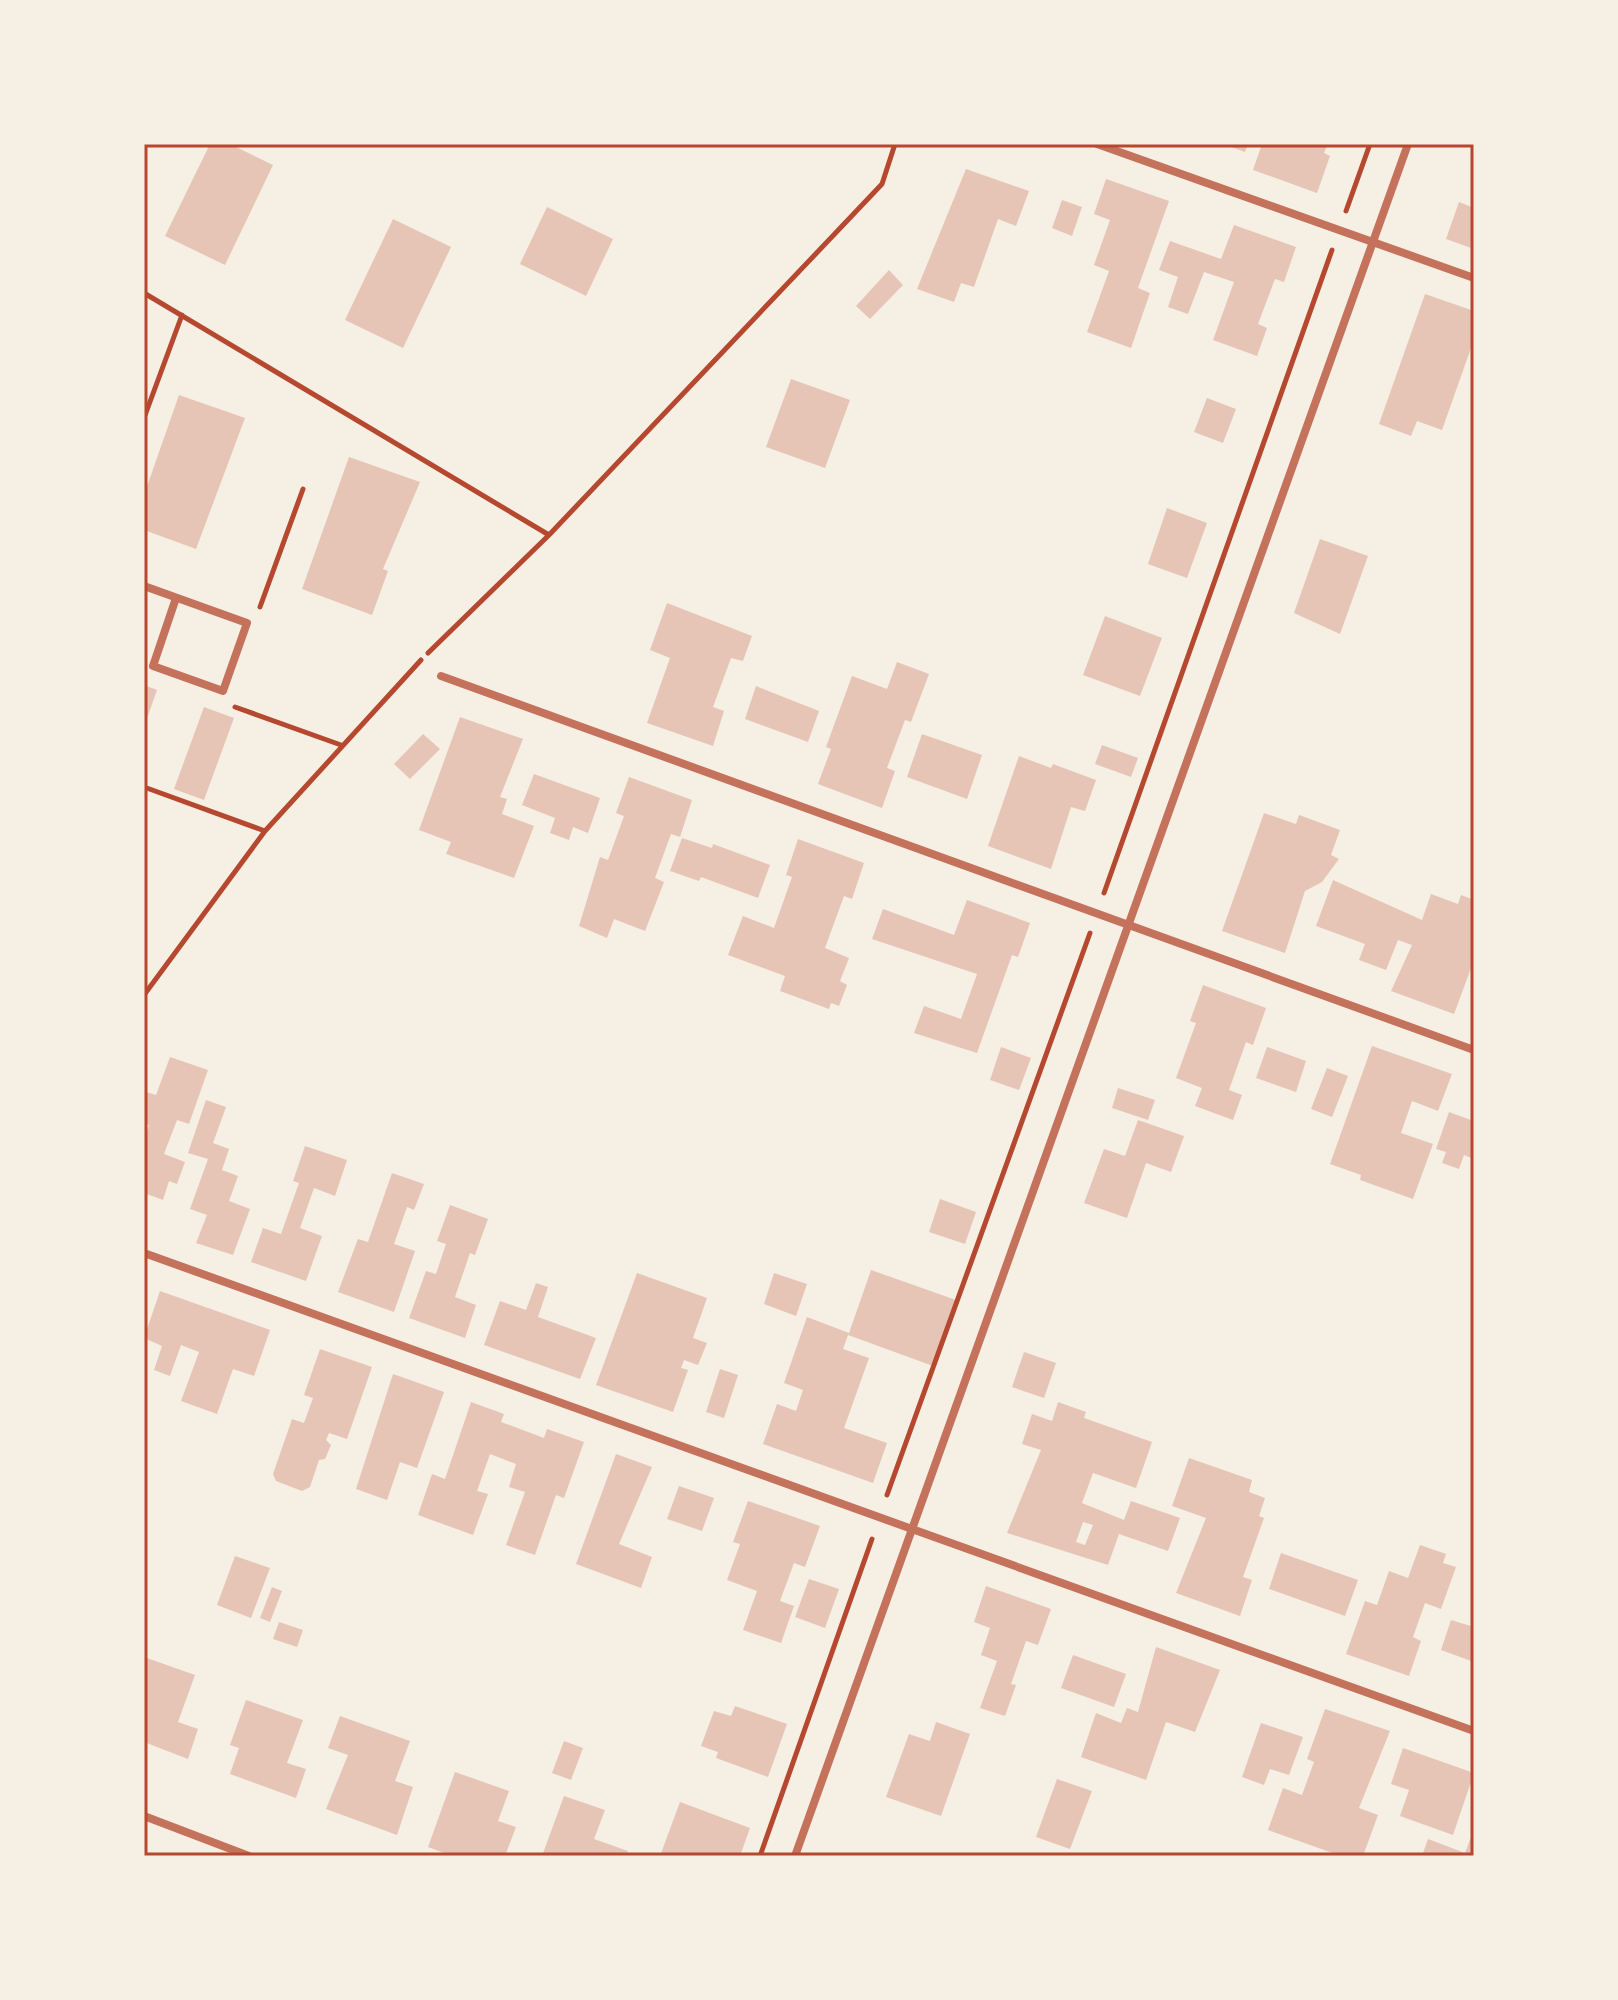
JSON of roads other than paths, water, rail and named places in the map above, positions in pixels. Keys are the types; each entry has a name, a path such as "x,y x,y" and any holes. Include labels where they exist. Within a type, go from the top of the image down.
{"street":[{"path":"1097,144 1474,278"},
{"path":"795,1856 1408,144"},
{"path":"144,586 247,623 223,691 153,666 176,598"},
{"path":"441,676 1474,1050"},
{"path":"144,1253 1474,1731"},
{"path":"144,1816 249,1856"}]}
